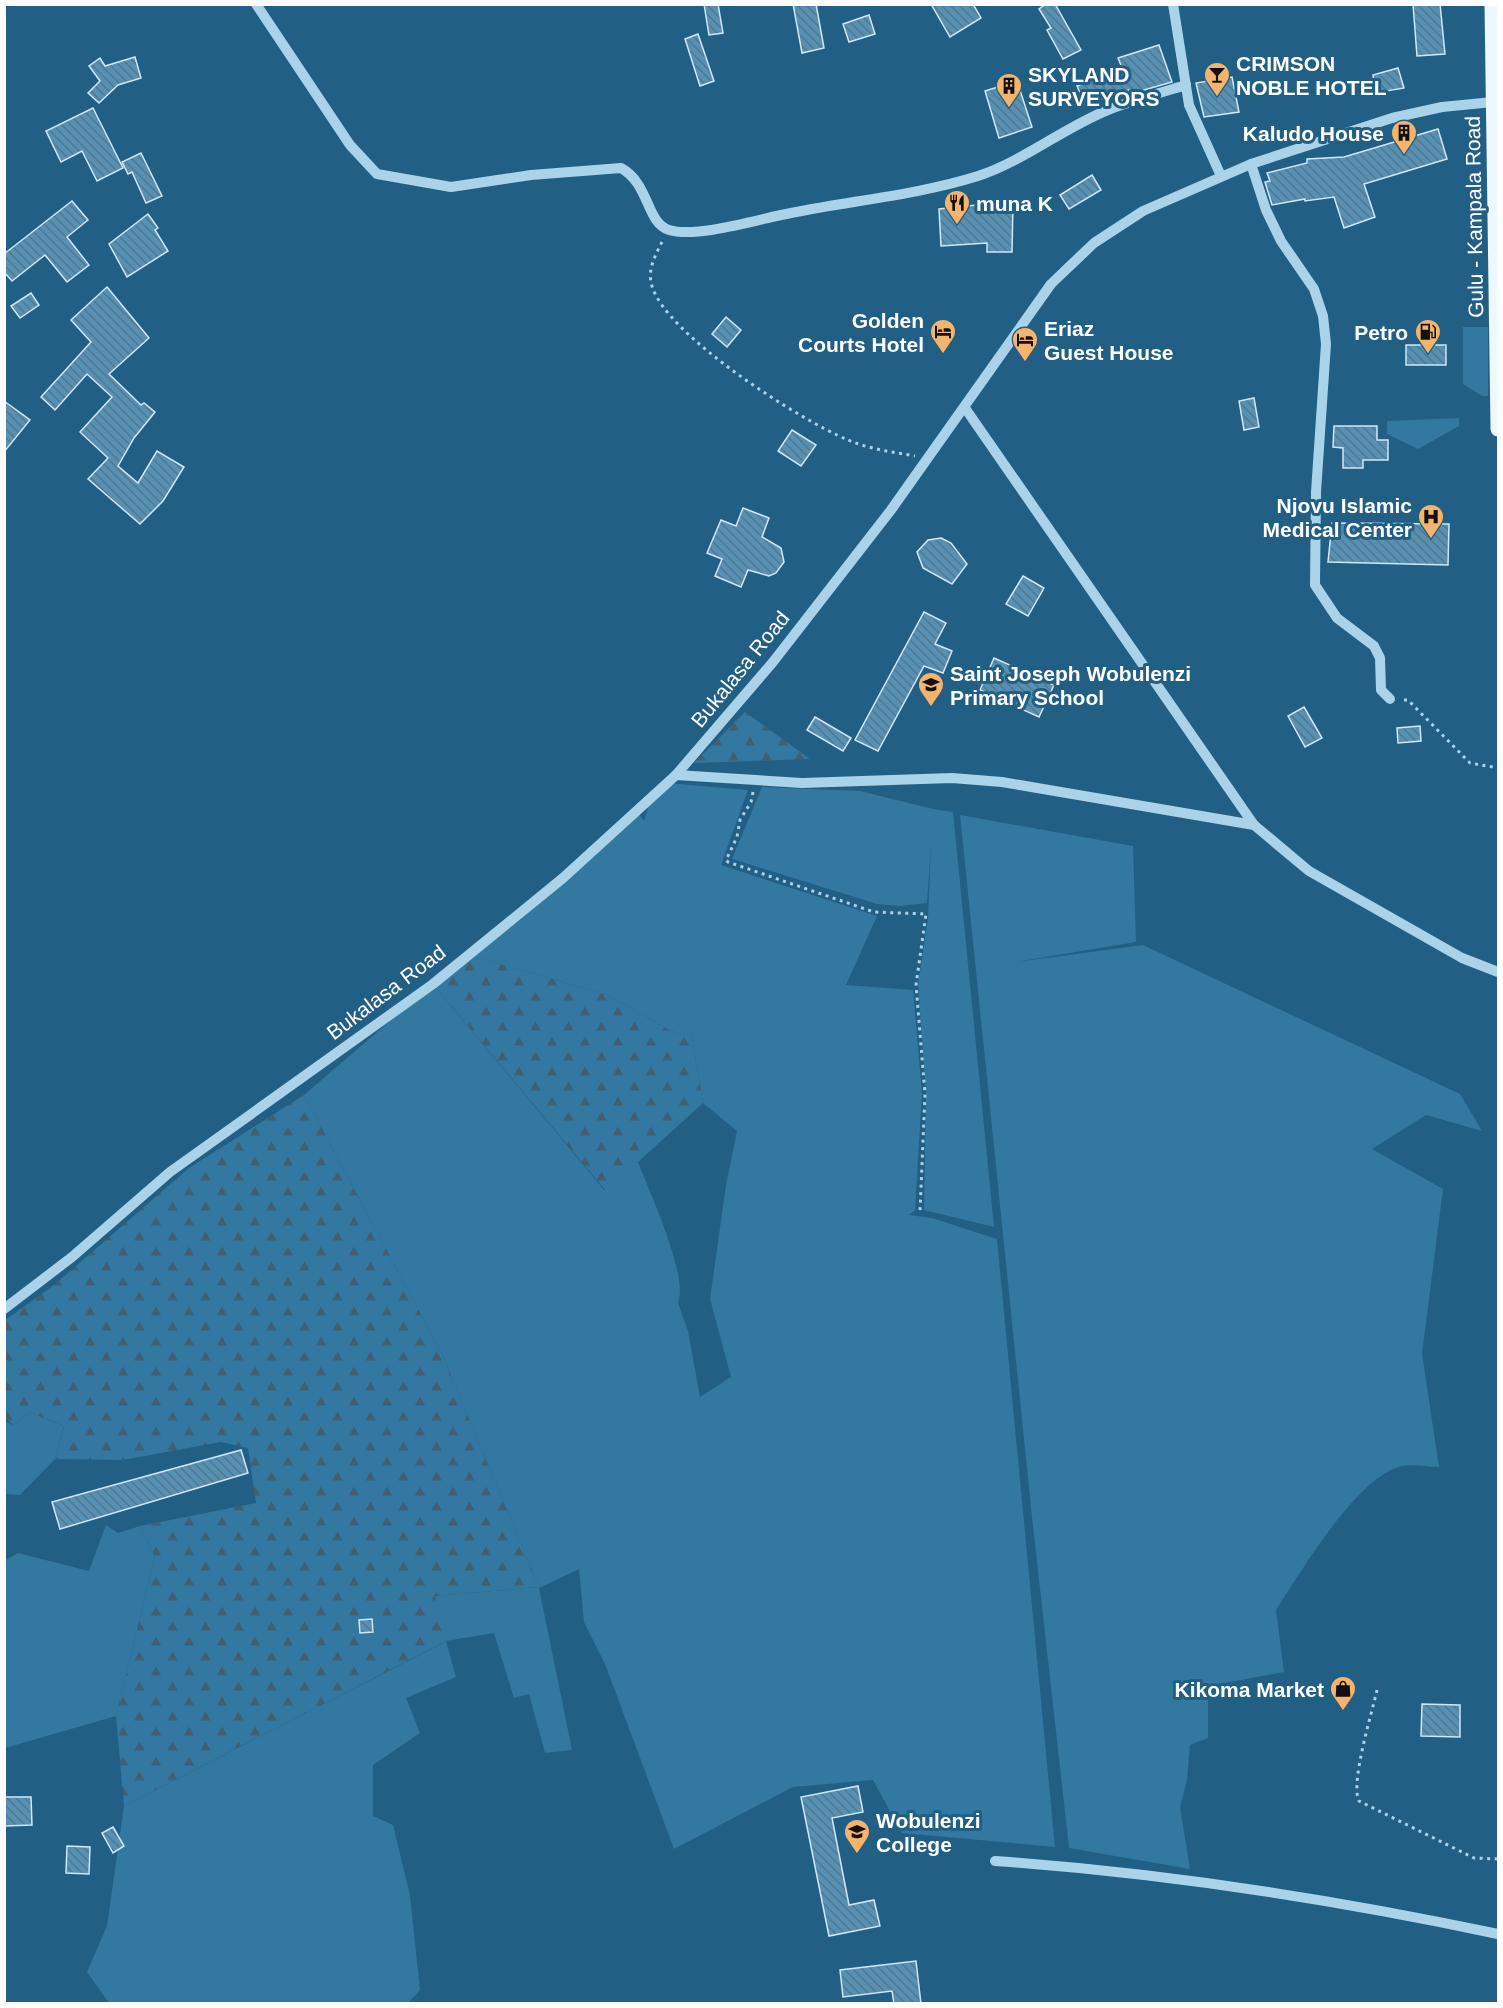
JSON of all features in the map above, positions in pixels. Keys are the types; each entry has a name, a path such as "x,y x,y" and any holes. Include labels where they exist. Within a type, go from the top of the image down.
{"main road":[{"name":"Gulu - Kampala Road","path":"1492,4 1493,102 1496,130 1498,429"}],"street":[{"path":"256,4 350,146 377,174 451,187 531,175 621,168 633,174 657,223 668,230 723,228 902,193 979,175 1108,110 1186,85"},
{"path":"1173,4 1189,105 1221,176"},
{"name":"Bukalasa Road","path":"4,1310 72,1257 170,1172 433,984 563,878 676,775 773,662 891,510 1051,284 1094,243 1143,211 1251,164 1392,118 1442,107 1493,102"},
{"path":"1251,164 1266,210 1281,241 1314,289 1323,316 1326,344 1316,492 1315,585 1337,618 1374,646 1380,658 1381,690 1390,699"},
{"path":"965,408 1254,825 1309,871 1462,958 1498,972"},
{"path":"676,775 802,783 952,778 1002,782 1254,825"},
{"path":"995,1861 1087,1868 1234,1887 1387,1910 1498,1934"}],"path":[{"path":"668,230 653,258 650,273 652,286 661,304 697,342 782,404 814,424 869,447 927,458"},
{"path":"1390,699 1408,700 1470,763 1498,768"},
{"path":"754,781 752,802 740,820 737,837 726,860 728,862 874,912 926,914 916,985 925,1094 920,1212"},
{"path":"1377,1690 1359,1764 1356,1789 1359,1801 1474,1858 1498,1859"}],"green space":[{"path":"1463,327 1488,327 1488,396 1482,396 1463,384"},
{"path":"1459,418 1459,426 1418,449 1387,434 1387,421"},
{"path":"745,712 810,759 694,763"},
{"path":"667,783 748,790 721,865 877,916 846,985 913,990 922,1093 915,1210 909,1215 932,1218 997,1239 1055,1847 902,1833 873,1780 793,1787 674,1849 605,1664 584,1622 579,1569 539,1588 572,1750 545,1753 529,1694 514,1698 494,1633 446,1641 456,1677 406,1698 420,1733 373,1765 373,1816 393,1825 410,1895 420,1990 408,2003 109,2003 87,1972 107,1926 124,1806 445,1642 434,1596 539,1587 442,1354 304,1095 433,984 605,1191 638,1162 673,1254 680,1290 678,1303 688,1331 700,1397 731,1377 710,1299 726,1185 737,1131 703,1103 692,1037 671,1031 608,995 472,956 638,813 644,821 651,798"},
{"path":"762,787 860,791 953,812 994,1227 924,1210 926,1093 918,985 928,918 931,846 927,903 900,906 877,904 732,859"},
{"path":"960,815 1133,846 1136,942 1016,962 1143,945 1460,1094 1482,1131 1426,1115 1372,1149 1443,1189 1422,1354 1439,1467 1406,1465 1385,1474 1367,1487 1349,1506 1315,1550 1276,1610 1284,1672 1208,1686 1208,1738 1190,1745 1187,1780 1180,1807 1190,1869 1069,1848 1032,1517"},
{"path":"472,956 608,995 671,1031 692,1037 703,1103 606,1191 433,984"},
{"path":"304,1095 442,1354 539,1587 435,1596 446,1641 124,1806 116,1716 155,1557 140,1526 256,1503 248,1448 221,1442 123,1460 55,1459 64,1427 62,1425 29,1412 13,1425 5,1417 4,1321 54,1285 189,1168"},
{"path":"29,1412 64,1426 55,1459 20,1495 5,1494 4,1421 13,1425"},
{"path":"106,1525 118,1533 140,1526 155,1557 116,1716 5,1748 4,1561 18,1553 89,1571"}],"building":[{"path":"704,4 718,4 723,33 709,35"},
{"path":"793,4 816,4 824,48 802,53"},
{"path":"931,4 973,4 981,18 950,37"},
{"path":"1046,4 1055,4 1081,50 1063,59 1047,30 1051,28 1039,9"},
{"path":"1413,4 1440,4 1445,54 1417,56"},
{"path":"869,15 875,34 849,42 843,24"},
{"path":"698,34 714,81 700,86 685,39"},
{"path":"1159,45 1172,82 1130,94 1129,90 1085,104 1077,86 1122,68 1118,58"},
{"path":"135,57 141,78 118,85 99,103 88,93 100,81 89,66 100,58 105,66"},
{"path":"1398,68 1404,88 1375,93 1373,75"},
{"path":"1232,77 1239,112 1204,117 1196,83"},
{"name":"SKYLAND SURVEYORS","path":"1017,81 1032,127 999,138 985,91"},
{"path":"93,108 123,168 97,181 82,151 61,162 46,131"},
{"path":"1438,129 1447,159 1364,184 1375,217 1344,228 1334,197 1272,205 1265,182 1270,181 1267,173 1307,163 1307,159 1344,157"},
{"path":"141,153 162,196 146,203 132,172 128,174 122,162"},
{"path":"1092,175 1101,190 1069,209 1060,195"},
{"path":"72,201 88,220 67,237 89,265 67,282 45,255 12,281 4,272 4,254"},
{"path":"987,204 1013,205 1012,252 987,252 987,243 941,246 939,209"},
{"path":"148,214 158,228 155,230 168,251 127,277 109,244"},
{"path":"107,287 149,338 109,374 141,405 144,403 155,412 134,438 118,466 138,483 157,451 184,467 163,501 140,524 88,479 108,458 80,432 112,397 87,374 55,410 41,397 91,342 71,320"},
{"path":"31,293 39,305 20,318 11,306"},
{"path":"726,317 741,330 727,347 712,334"},
{"path":"1406,345 1446,345 1446,365 1406,365"},
{"path":"1254,398 1259,427 1244,430 1239,401"},
{"path":"4,401 30,420 4,452"},
{"path":"1334,426 1377,426 1377,440 1388,440 1388,460 1363,460 1363,468 1343,468 1343,448 1333,447"},
{"path":"792,430 816,445 801,466 778,451"},
{"path":"743,508 769,518 762,537 781,548 784,562 776,573 769,576 748,570 741,587 715,576 722,559 707,553 721,520 736,526"},
{"path":"1332,523 1449,524 1448,565 1328,562"},
{"path":"941,538 951,543 967,564 952,584 923,568 917,552 928,540"},
{"path":"1023,576 1044,588 1028,616 1006,604"},
{"path":"924,612 946,623 935,644 952,651 943,673 924,666 878,751 855,740"},
{"path":"994,658 1054,685 1039,717 980,690"},
{"path":"1304,707 1322,738 1305,747 1288,716"},
{"path":"815,717 851,738 843,751 807,730"},
{"path":"1420,726 1421,741 1398,743 1397,728"},
{"path":"241,1450 248,1473 60,1529 52,1502"},
{"path":"372,1619 373,1632 360,1633 359,1620"},
{"path":"1422,1704 1460,1705 1460,1737 1421,1736"},
{"path":"858,1786 863,1812 832,1818 849,1905 874,1900 880,1926 829,1936 801,1797"},
{"path":"4,1797 31,1797 32,1825 4,1826"},
{"path":"113,1827 124,1846 113,1853 102,1833"},
{"path":"67,1846 90,1847 89,1874 66,1873"},
{"path":"916,1961 921,2004 894,2004 892,1991 843,1997 840,1970"}],"place":[{"name":"CRIMSON NOBLE HOTEL","path":"1217,98"},
{"name":"SKYLAND SURVEYORS","path":"1009,109"},
{"name":"Kaludo House","path":"1404,156"},
{"name":"muna K","path":"957,226"},
{"name":"Golden Courts Hotel","path":"943,355"},
{"name":"Petro","path":"1428,355"},
{"name":"Eriaz Guest House","path":"1025,363"},
{"name":"Njovu Islamic Medical Center","path":"1431,540"},
{"name":"Saint Joseph Wobulenzi Primary School","path":"931,708"},
{"name":"Kikoma Market","path":"1343,1712"},
{"name":"Wobulenzi College","path":"857,1855"}]}
